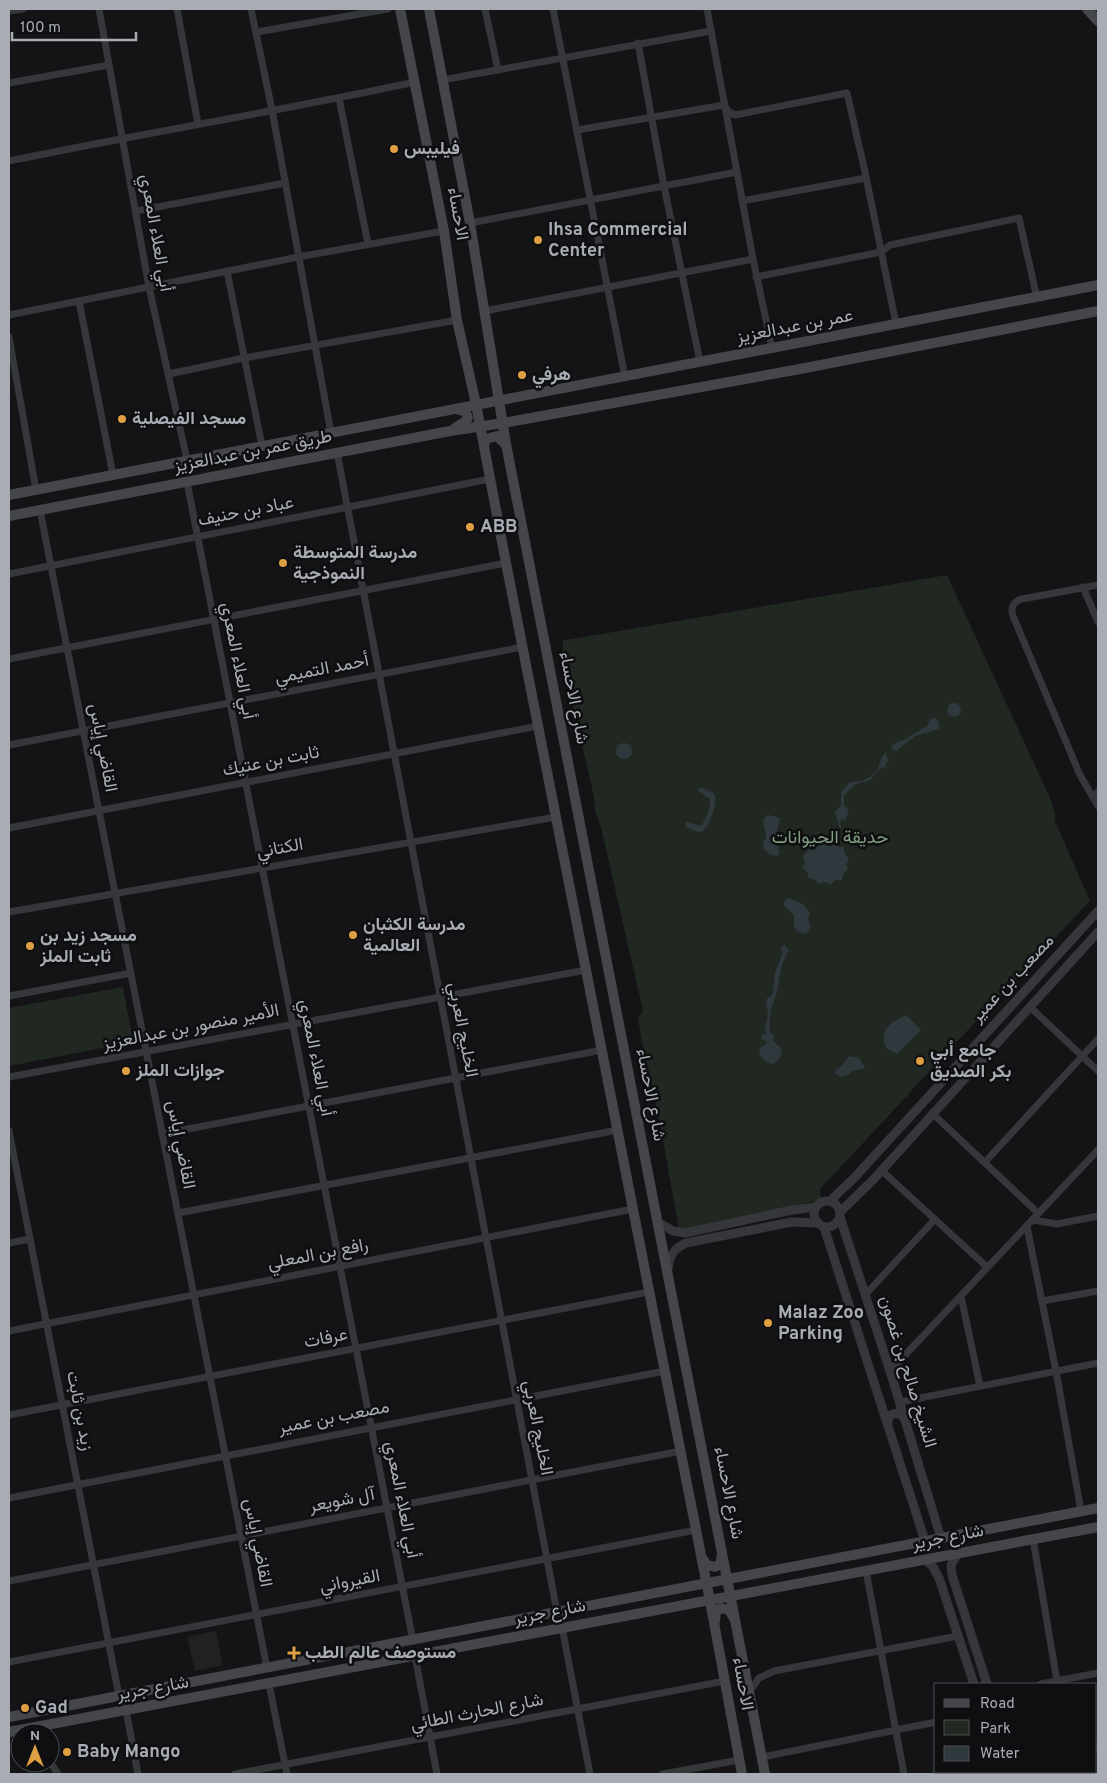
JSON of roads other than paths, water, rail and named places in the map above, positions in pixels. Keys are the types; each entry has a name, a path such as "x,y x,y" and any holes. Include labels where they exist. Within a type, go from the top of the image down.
{"main road":[{"name":"الاحساء","path":"400,9 444,231 457,320 480,426"},
{"name":"الاحساء","path":"429,9 470,223 503,423"},
{"path":"1087,9 1098,21"},
{"name":"عمر بن عبدالعزيز","path":"498,400 1098,285"},
{"path":"503,423 1098,311"},
{"path":"471,386 480,396 487,396 494,392 496,383"},
{"path":"521,419 509,416 507,407 512,400 523,396"},
{"name":"طريق عمر بن عبدالعزيز","path":"9,495 498,400"},
{"path":"450,431 468,418 465,411 453,409"},
{"name":"طريق عمر بن عبدالعزيز","path":"9,516 338,452 503,423"},
{"name":"شارع الاحساء","path":"503,423 765,1774"},
{"path":"480,426 710,1600"},
{"path":"484,446 486,439 497,436 507,446"},
{"name":"شارع جرير","path":"9,1717 413,1641 1098,1508"},
{"name":"شارع جرير","path":"60,1724 562,1627 732,1597 1098,1527"},
{"path":"702,1557 707,1565 715,1567 720,1564 722,1552"},
{"path":"748,1575 738,1580 736,1588 740,1593 751,1593"},
{"path":"686,1587 697,1588 700,1593 698,1601 688,1604"},
{"name":"الاحساء","path":"710,1600 742,1774"},
{"path":"715,1626 716,1612 721,1608 729,1610 737,1623"}],"street":[{"path":"9,12 23,9"},
{"name":"أبي العلاء المعري","path":"99,9 149,287 187,460"},
{"path":"176,9 198,124"},
{"path":"251,9 272,110 331,433"},
{"path":"257,32 388,9"},
{"path":"485,9 498,70"},
{"path":"553,9 606,288 625,377"},
{"path":"707,9 756,277 772,348"},
{"path":"442,80 711,30"},
{"path":"638,43 681,274 700,362"},
{"path":"9,83 109,65"},
{"path":"9,160 123,137 339,98 414,82"},
{"path":"724,105 734,115 847,93 896,324"},
{"path":"339,98 368,244"},
{"path":"576,130 724,105"},
{"path":"470,223 737,172"},
{"path":"742,201 866,178"},
{"path":"136,211 285,183"},
{"path":"756,277 882,252 890,245 1019,218 1037,298"},
{"path":"9,315 298,257 444,231"},
{"path":"485,311 753,259"},
{"path":"227,271 262,446"},
{"path":"79,301 113,475"},
{"path":"169,374 244,358 457,320"},
{"path":"9,337 36,490"},
{"name":"الخليج العربي","path":"338,452 557,1612"},
{"name":"عباد بن حنيف","path":"9,574 490,479"},
{"name":"أبي العلاء المعري","path":"187,482 413,1641"},
{"name":"القاضي إياس","path":"40,510 267,1668"},
{"path":"9,659 506,563"},
{"path":"1098,584 1018,600 1013,605 1012,612 1080,774 1098,806"},
{"path":"1083,587 1098,622"},
{"name":"أحمد التميمي","path":"9,745 523,647"},
{"name":"ثابت بن عتيك","path":"9,828 538,726"},
{"path":"1093,798 1098,792"},
{"name":"الكتاني","path":"9,912 556,817"},
{"name":"مصعب بن عمير","path":"659,1223 668,1230 684,1232 792,1210 816,1207 822,1202 830,1201 861,1170 1098,911"},
{"name":"مصعب بن عمير","path":"821,1225 832,1226 838,1220 840,1214 1098,932"},
{"name":"الأمير منصور بن عبدالعزيز","path":"9,1077 586,970"},
{"path":"9,996 131,973"},
{"path":"1030,1007 1098,1070"},
{"path":"985,1162 1098,1040"},
{"path":"162,1134 602,1050"},
{"path":"932,1113 1038,1213"},
{"path":"178,1213 618,1130"},
{"name":"زيد بن ثابت","path":"9,1131 12,1160 30,1239 119,1696"},
{"path":"890,1371 1098,1150"},
{"path":"881,1170 987,1267"},
{"path":"830,1201 837,1205 840,1214"},
{"path":"816,1207 814,1214 821,1225"},
{"name":"رافع بن المعلي","path":"9,1331 633,1209"},
{"name":"الشيخ صالح بن غصون","path":"840,1214 941,1538"},
{"path":"1033,1220 1058,1224 1098,1216"},
{"path":"866,1294 935,1219"},
{"path":"668,1270 673,1253 686,1243 792,1222 821,1225"},
{"name":"الشيخ صالح بن غصون","path":"821,1225 888,1423 925,1541"},
{"path":"1026,1227 1056,1371 1081,1511"},
{"path":"684,1232 686,1243"},
{"path":"9,1243 30,1239"},
{"path":"1042,1301 1098,1291"},
{"name":"عرفات","path":"9,1415 650,1292"},
{"path":"961,1296 980,1386"},
{"path":"882,1408 887,1411 895,1409 899,1400 1098,1363"},
{"name":"مصعب بن عمير","path":"9,1498 665,1371"},
{"path":"888,1423 889,1416 893,1414 899,1413 905,1418"},
{"name":"آل شويعر","path":"9,1581 681,1451"},
{"name":"القيرواني","path":"9,1662 696,1530"},
{"path":"1033,1539 1057,1681"},
{"path":"958,1553 951,1565 952,1578 987,1683"},
{"path":"924,1559 933,1567 940,1581 974,1683"},
{"path":"866,1571 904,1774"},
{"path":"940,1581 948,1585 952,1578"},
{"path":"945,1597 947,1590 951,1589 957,1594"},
{"path":"562,1627 590,1774"},
{"path":"750,1691 759,1678 774,1671 958,1636"},
{"path":"415,1656 437,1774"},
{"path":"1046,1683 1098,1673"},
{"name":"شارع الحارث الطائي","path":"235,1774 725,1681"},
{"path":"269,1684 287,1774"},
{"path":"126,1710 138,1774"},
{"path":"762,1757 934,1722"},
{"path":"663,1774 739,1760"}],"water":[{"path":"954,703 959,705 961,710 959,715 954,717 949,715 947,710 949,705"},
{"path":"936,718 939,723 939,729 915,736 896,751 892,749 891,746 895,743 904,740 928,725 930,719"},
{"path":"624,743 632,751 624,759 616,751"},
{"path":"886,752 889,760 886,767 881,768 870,780 854,785 844,796 844,805 849,810 845,820 842,819 840,822 842,829 839,826 835,812 841,806 841,792 850,782 862,781 877,771 881,759"},
{"path":"701,788 712,793 716,799 707,827 699,832 686,827 685,824 687,822 701,826 706,816 710,806 710,799 699,792 698,789"},
{"path":"769,815 780,818 776,837 780,853 777,856 768,853 763,846 766,835 763,821"},
{"path":"822,839 826,842 834,840 839,847 844,847 844,853 849,858 846,865 848,870 844,872 842,880 836,880 830,885 826,882 818,884 816,880 808,878 808,873 802,867 805,863 803,855 809,850 810,844 815,845"},
{"path":"789,898 801,904 809,911 808,918 811,927 808,932 803,934 797,931 794,926 794,915 784,906 784,902"},
{"path":"784,945 789,950 782,966 770,1018 770,1032 775,1036 773,1041 782,1049 778,1061 774,1064 763,1059 759,1053 767,1041 762,1040 761,1035 766,1034 768,1014 766,1000 773,993 775,972 783,953 781,948"},
{"path":"906,1015 921,1030 897,1054 886,1048 884,1042 885,1031 887,1027"},
{"path":"849,1056 859,1058 865,1068 852,1071 848,1075 841,1077 835,1073 836,1069 841,1067"}],"place":[{"name":"فيليبس","path":"394,149"},
{"name":"Ihsa Commercial Center","path":"538,240"},
{"name":"هرفي","path":"522,375"},
{"name":"مسجد الفيصلية","path":"122,419"},
{"name":"ABB","path":"470,527"},
{"name":"مدرسة المتوسطة النموذجية","path":"283,563"},
{"name":"مدرسة الكثبان العالمية","path":"353,935"},
{"name":"مسجد زيد بن ثابت الملز","path":"30,946"},
{"name":"جامع أبي بكر الصديق","path":"920,1061"},
{"name":"جوازات الملز","path":"126,1071"},
{"name":"Malaz Zoo Parking","path":"768,1323"},
{"name":"مستوصف عالم الطب","path":"294,1653"},
{"name":"Gad","path":"25,1708"},
{"name":"Baby Mango","path":"67,1752"}],"park label":[{"name":"حديقة الحيوانات","path":"830,838"}]}
